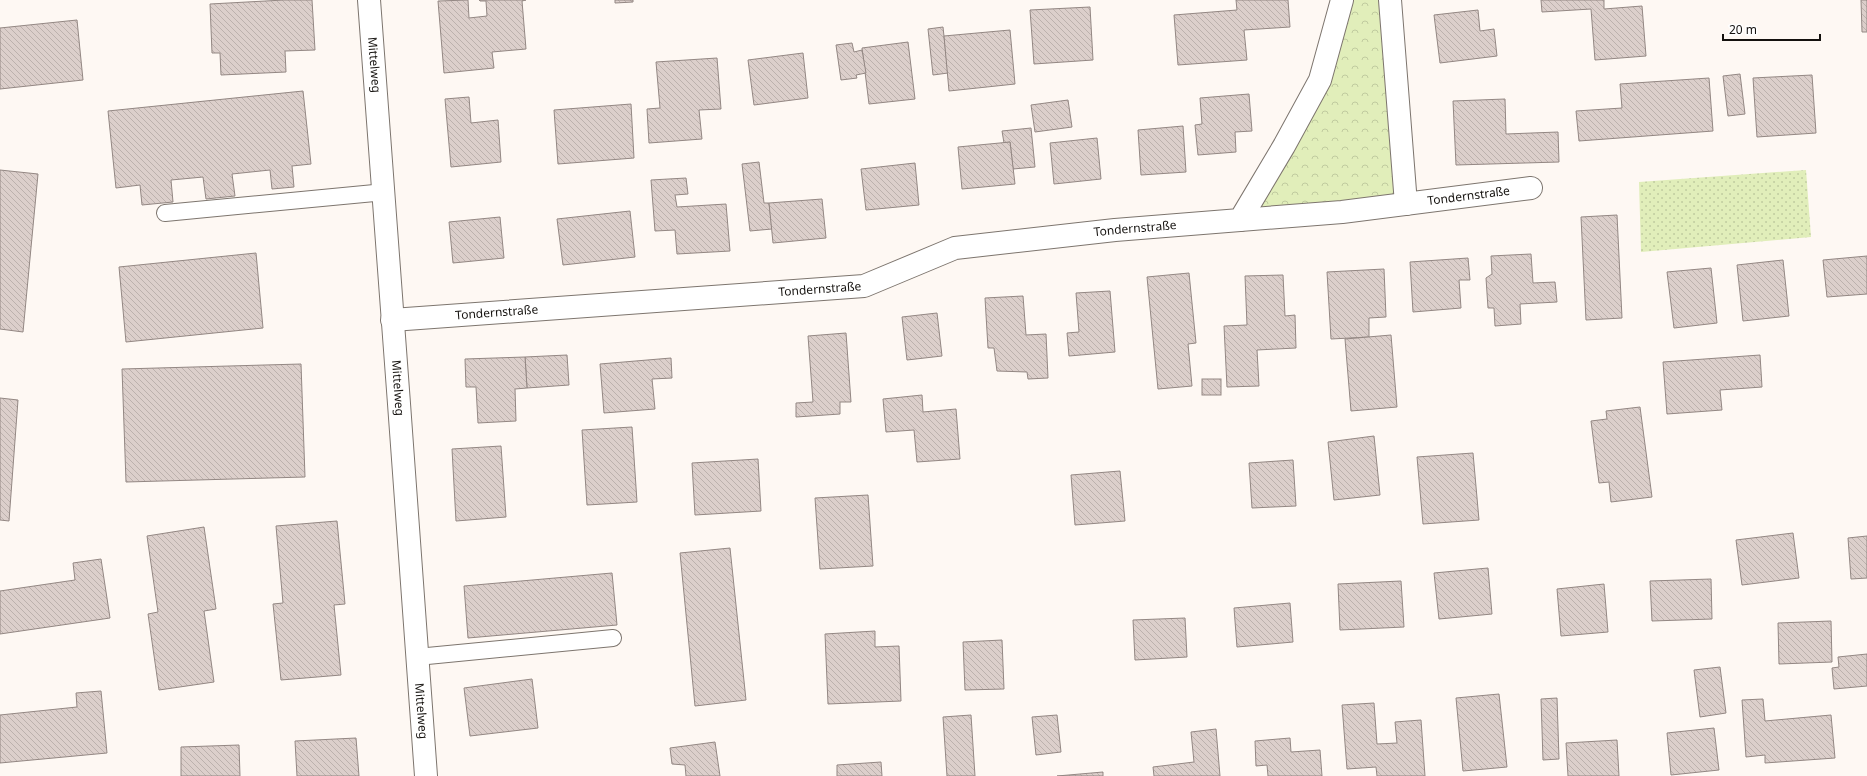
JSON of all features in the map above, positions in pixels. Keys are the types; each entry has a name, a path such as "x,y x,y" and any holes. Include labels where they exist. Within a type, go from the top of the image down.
{"street":[{"name":"Mittelweg","path":"369,0 385,192 392,320 426,776"},
{"path":"1240,220 1284,146 1320,80 1342,0"},
{"path":"1390,0 1406,204"},
{"name":"Tondernstraße","path":"392,320 864,286 954,248 1114,230 1342,212 1531,188"}],"lane":[{"path":"165,213 385,192"},
{"path":"417,657 613,638"}],"green space":[{"path":"1342,0 1388,0 1406,204 1240,220 1284,146"},
{"path":"1806,170 1811,237 1641,252 1639,182"}],"building":[{"path":"312,0 315,50 285,51 286,72 221,75 220,53 212,53 210,4"},
{"path":"468,0 469,18 487,16 486,1 479,0 526,0 522,1 526,49 492,52 494,68 444,73 438,1"},
{"path":"615,0 633,0 633,2 615,3"},
{"path":"1236,0 1288,0 1290,27 1244,30 1247,60 1178,65 1174,15 1237,10"},
{"path":"1541,0 1604,0 1604,9 1642,6 1646,56 1595,60 1591,9 1542,12"},
{"path":"1861,0 1867,0 1867,32 1862,32"},
{"path":"1090,7 1093,60 1034,64 1030,10"},
{"path":"1478,10 1480,31 1494,29 1497,56 1440,63 1434,15"},
{"path":"77,20 83,80 0,89 0,28"},
{"path":"943,27 948,73 933,75 928,29"},
{"path":"1010,30 1015,84 949,91 944,36"},
{"path":"908,42 915,99 869,104 862,48"},
{"path":"852,43 854,52 862,50 866,73 856,75 857,78 841,80 836,45"},
{"path":"803,53 808,98 754,105 748,60"},
{"path":"717,58 721,109 699,110 702,139 649,143 647,109 660,108 656,62"},
{"path":"1740,74 1745,114 1728,116 1723,76"},
{"path":"1812,75 1816,133 1757,137 1753,78"},
{"path":"1709,78 1713,131 1579,141 1576,111 1622,108 1620,84"},
{"path":"303,91 311,164 292,166 294,187 272,189 270,170 232,174 235,196 206,199 203,177 171,180 173,202 142,205 140,185 116,188 108,111"},
{"path":"1249,94 1252,131 1235,132 1236,152 1198,155 1195,125 1202,124 1200,98"},
{"path":"469,97 471,123 498,120 501,162 451,167 445,99"},
{"path":"1505,99 1506,134 1558,132 1559,162 1456,165 1453,101"},
{"path":"1068,100 1072,127 1035,132 1031,105"},
{"path":"631,104 634,158 558,164 554,110"},
{"path":"1183,126 1186,172 1141,175 1138,130"},
{"path":"1031,128 1035,167 1013,169 1010,142 1004,143 1002,131"},
{"path":"1097,138 1101,179 1054,184 1050,143"},
{"path":"1010,142 1015,184 962,189 958,147"},
{"path":"759,162 764,203 769,203 772,229 750,231 742,164"},
{"path":"915,163 919,205 866,210 861,169"},
{"path":"0,170 38,174 23,332 0,329"},
{"path":"686,178 688,194 675,195 677,207 726,204 730,251 677,254 675,230 655,231 651,180"},
{"path":"822,199 826,238 773,243 769,203"},
{"path":"630,211 635,257 563,265 557,219"},
{"path":"1617,215 1622,318 1586,320 1581,217"},
{"path":"500,217 504,258 453,263 449,222"},
{"path":"256,253 263,328 126,342 119,267"},
{"path":"1531,254 1533,283 1555,282 1557,302 1520,304 1521,324 1495,326 1494,308 1488,308 1486,278 1492,274 1491,256"},
{"path":"1867,256 1867,294 1827,297 1823,260"},
{"path":"1468,258 1470,280 1459,280 1461,308 1413,312 1410,262"},
{"path":"1783,260 1789,316 1743,321 1737,265"},
{"path":"1711,268 1717,323 1674,328 1667,272"},
{"path":"1384,269 1386,317 1369,318 1369,337 1331,339 1327,272"},
{"path":"1189,273 1196,343 1188,344 1192,386 1158,389 1147,277"},
{"path":"1283,275 1285,316 1295,315 1296,348 1257,350 1259,386 1227,387 1224,326 1247,325 1245,276"},
{"path":"1110,291 1115,352 1069,356 1067,333 1079,332 1076,293"},
{"path":"1023,296 1026,335 1046,334 1048,378 1028,379 1027,372 997,371 994,348 988,348 985,298"},
{"path":"937,313 942,356 907,360 902,317"},
{"path":"846,333 851,402 840,402 840,414 796,417 796,403 813,402 808,336"},
{"path":"1391,335 1397,407 1351,411 1345,339"},
{"path":"567,355 569,385 527,388 525,357"},
{"path":"1760,355 1762,387 1720,390 1722,410 1667,414 1663,362"},
{"path":"525,357 527,388 515,389 516,421 478,423 476,387 466,387 465,359"},
{"path":"671,358 672,378 652,379 655,409 604,413 600,364"},
{"path":"301,364 305,477 126,482 122,369"},
{"path":"1202,379 1221,379 1221,395 1202,395"},
{"path":"922,395 923,412 956,409 960,459 917,462 914,430 886,432 883,399"},
{"path":"0,398 18,400 9,521 0,520"},
{"path":"1640,407 1652,497 1611,502 1609,482 1599,483 1591,421 1607,419 1606,411"},
{"path":"632,427 637,502 587,505 582,430"},
{"path":"1374,436 1380,495 1334,500 1328,442"},
{"path":"501,446 506,517 456,521 452,449"},
{"path":"1473,453 1479,520 1423,524 1417,457"},
{"path":"758,459 761,511 695,515 692,463"},
{"path":"1293,460 1296,506 1252,508 1249,463"},
{"path":"1120,471 1125,521 1075,525 1071,475"},
{"path":"868,495 873,566 820,569 815,498"},
{"path":"337,521 345,604 334,605 341,675 281,680 273,604 283,603 276,526"},
{"path":"204,527 216,609 204,611 214,682 159,690 148,614 158,612 147,536"},
{"path":"1793,533 1799,578 1742,585 1736,540"},
{"path":"1867,536 1867,578 1851,579 1848,538"},
{"path":"730,548 746,700 695,706 680,553"},
{"path":"101,559 110,618 0,634 0,591 75,580 73,563"},
{"path":"1488,568 1492,614 1439,619 1434,573"},
{"path":"612,573 617,625 468,638 464,586"},
{"path":"1711,579 1712,619 1652,621 1650,581"},
{"path":"1401,581 1404,627 1340,630 1338,584"},
{"path":"1604,584 1608,632 1561,636 1557,589"},
{"path":"1290,603 1293,642 1237,647 1234,608"},
{"path":"1185,618 1187,657 1135,660 1133,620"},
{"path":"1831,621 1832,662 1779,664 1778,623"},
{"path":"875,631 875,647 899,646 901,701 828,704 825,634"},
{"path":"1002,640 1004,689 965,690 963,642"},
{"path":"1867,654 1867,686 1834,689 1832,668 1839,667 1838,657"},
{"path":"1720,667 1726,713 1700,717 1694,670"},
{"path":"532,679 538,728 470,736 464,688"},
{"path":"101,691 107,753 0,763 0,715 77,707 76,693"},
{"path":"1499,694 1507,767 1463,771 1456,698"},
{"path":"1557,698 1559,759 1543,760 1541,699"},
{"path":"1763,699 1765,721 1831,715 1835,758 1765,763 1765,755 1746,757 1742,700"},
{"path":"1374,703 1377,744 1397,743 1395,722 1421,720 1425,776 1377,776 1376,767 1347,769 1342,705"},
{"path":"971,715 975,776 947,776 943,717"},
{"path":"1057,715 1061,752 1036,755 1032,717"},
{"path":"1714,728 1719,770 1671,775 1667,733"},
{"path":"1216,729 1220,776 1154,776 1153,767 1194,762 1191,732"},
{"path":"356,738 359,776 297,776 295,741"},
{"path":"1290,738 1291,752 1320,750 1322,776 1268,776 1267,765 1256,766 1255,741"},
{"path":"1617,740 1619,776 1568,776 1566,743"},
{"path":"715,742 720,776 686,776 685,765 672,764 670,748"},
{"path":"239,745 240,776 181,776 181,747"},
{"path":"881,762 882,776 837,776 837,765"},
{"path":"1103,772 1103,776 1057,776"}]}
